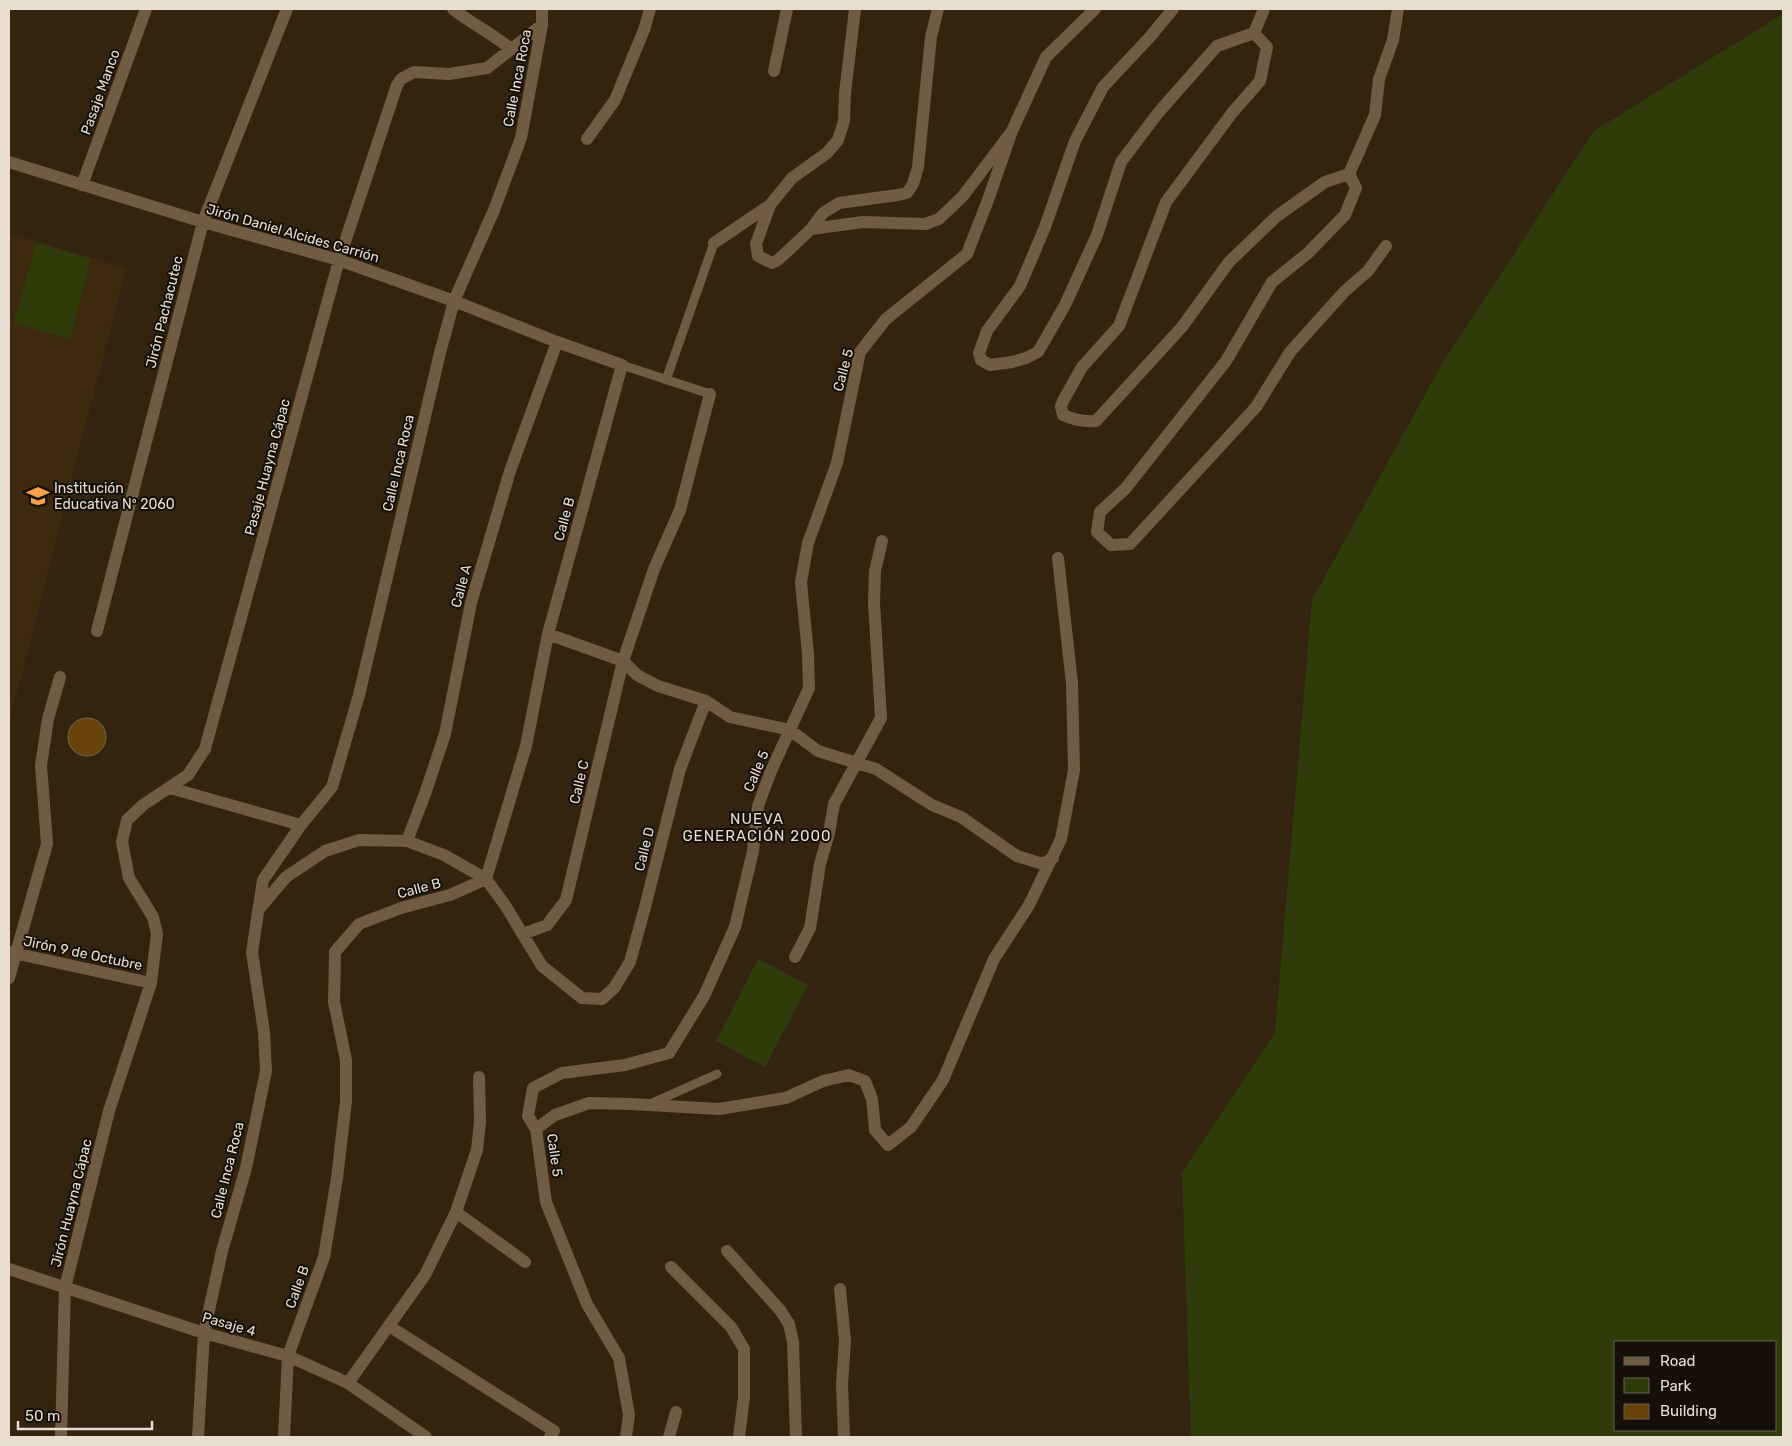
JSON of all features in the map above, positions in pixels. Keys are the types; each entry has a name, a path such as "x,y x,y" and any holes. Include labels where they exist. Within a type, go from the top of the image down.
{"street":[{"name":"Pasaje Manco","path":"82,185 146,9"},
{"name":"Jirón Pachacutec","path":"97,631 202,222 287,9"},
{"path":"453,9 471,23 500,40 511,50"},
{"name":"Calle Inca Roca","path":"198,1437 204,1333 222,1251 246,1168 266,1071 264,1032 252,952 263,880 301,824 332,787 359,695 454,301 494,210 521,138 542,25 542,9"},
{"path":"587,139 614,100 644,30 650,9"},
{"path":"774,71 787,9"},
{"path":"714,243 770,205 792,178 827,153 838,140 844,122 845,93 855,9"},
{"path":"770,205 756,244 758,256 772,263 778,260 811,229 823,213 839,202 907,193 913,184 918,167 931,37 938,9"},
{"path":"811,229 863,222 925,224 939,219 963,196 1012,131 1046,57 1095,9"},
{"path":"1173,9 1149,38 1103,87 1075,141 1045,227 1020,286 987,331 978,353 981,360 990,365 1026,358 1038,352 1065,305 1097,236 1121,162 1158,113 1217,46 1254,33 1264,9"},
{"path":"1254,33 1267,47 1260,80 1232,113 1166,202 1119,326 1082,367 1063,400 1061,407 1063,414 1070,418 1086,422 1096,421 1182,326 1229,262 1277,216 1325,182 1349,174 1375,115 1379,79 1394,40 1398,9"},
{"name":"Pasaje Huayna Cápac","path":"151,984 157,934 153,917 128,878 122,842 127,820 142,805 188,775 205,749 339,260 397,85 401,79 414,72 449,74 487,68 542,25"},
{"name":"Calle 5","path":"626,1437 629,1415 619,1358 587,1304 546,1202 536,1129 528,1116 533,1088 562,1073 624,1065 669,1053 704,996 735,927 753,851 758,806 771,771 809,688 808,654 801,582 808,543 837,463 860,352 886,319 967,254 1012,131"},
{"name":"Jirón Daniel Alcides Carrión","path":"9,162 202,222 339,260 454,301 556,342 622,365"},
{"path":"1349,174 1356,188 1345,215 1308,253 1272,282 1226,361 1125,489 1100,512 1097,532 1111,545 1130,544 1256,407 1290,352 1345,291 1368,271 1386,246"},
{"name":"Calle A","path":"407,841 445,734 471,603 510,471 556,342"},
{"name":"Calle B","path":"284,1437 288,1356 324,1257 337,1178 346,1100 346,1060 334,1002 335,952 359,924 401,908 450,895 486,879 526,746 548,634 622,365"},
{"name":"Calle C","path":"523,934 547,925 566,900 623,661 654,569 680,510 710,394"},
{"path":"795,956 810,928 820,864 829,833 834,804 881,718 874,604 875,571 882,541"},
{"path":"536,1129 555,1115 589,1103 719,1109 786,1098 823,1081 849,1075 865,1082 872,1099 875,1130 888,1145 911,1127 943,1080 994,959 1029,905 1061,839 1074,770 1072,683 1058,558"},
{"path":"548,634 623,661 637,675 658,686 706,700 730,717 790,730 818,752 876,769 932,805 961,817 1017,856 1043,864 1053,858"},
{"path":"9,978 12,953 47,844 41,765 48,719 60,677"},
{"name":"Calle D","path":"523,934 542,966 582,998 602,999 614,988 630,962 646,907 680,769 706,700"},
{"path":"170,788 301,824"},
{"path":"258,910 286,877 324,851 360,840 407,841 444,855 486,879 523,934"},
{"name":"Jirón 9 de Octubre","path":"12,953 151,984"},
{"name":"Jirón Huayna Cápac","path":"61,1437 65,1288 109,1111 151,984"},
{"path":"348,1383 425,1275 456,1212 477,1150 480,1122 479,1077"},
{"path":"456,1212 525,1262"},
{"path":"727,1252 780,1310 789,1324 793,1342 796,1437"},
{"path":"671,1268 731,1327 744,1349 744,1397 739,1437"},
{"name":"Pasaje 4","path":"9,1269 204,1333 288,1356 348,1383 426,1437"},
{"path":"840,1289 845,1341 842,1384 844,1437"},
{"path":"389,1326 554,1431 550,1437"},
{"path":"669,1437 676,1412"}],"lane":[{"path":"666,380 714,243"},
{"path":"622,365 710,394"},
{"path":"648,1105 717,1074"}],"shaded area":[{"name":"Institución Educativa Nº 2060","path":"9,233 126,268 9,724"}],"green space":[{"path":"1783,14 1783,1437 1191,1437 1182,1172 1275,1033 1312,600 1442,364 1594,131"},
{"path":"36,243 91,259 70,339 14,323"},
{"path":"758,959 808,985 765,1067 716,1041"}],"building":[{"path":"87,718 101,723 106,737 101,751 87,756 73,751 68,737 73,723"}],"place":[{"name":"Institución Educativa Nº 2060","path":"38,496"}],"district":[{"name":"NUEVA GENERACIÓN 2000","path":"757,828"}]}
